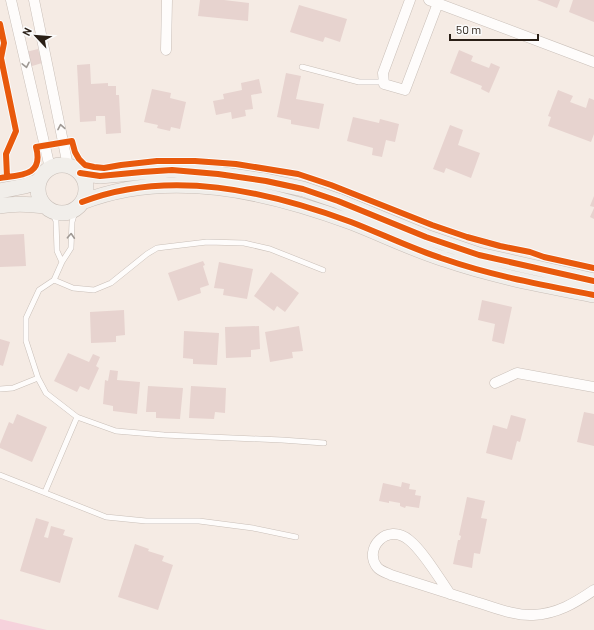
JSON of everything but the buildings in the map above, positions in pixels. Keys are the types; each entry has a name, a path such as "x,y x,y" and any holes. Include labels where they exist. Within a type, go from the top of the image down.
{"main road":[{"path":"48,208 39,194 39,181 43,174 50,168 62,165 100,176 172,170 218,174 266,181 303,189 338,201 419,235 479,255 594,281"},
{"path":"74,169 84,180 86,187 85,195 79,205"},
{"path":"0,191 25,186 39,181"},
{"path":"0,206 27,204 48,208 58,213 64,213 71,212 79,205 96,197 148,186 201,187 251,193 314,209 353,223 417,250 472,268 532,283 594,295"}],"street":[{"path":"11,0 50,168"},
{"path":"34,0 74,169"},
{"path":"166,50 167,0"},
{"path":"410,0 383,73 384,84 405,90 436,1 594,62"},
{"path":"495,383 516,373 594,387"},
{"path":"450,594 416,546 408,538 387,534 377,543 374,551 374,560 378,568 391,575 450,594 518,614 532,615 560,610 575,603 594,590"}],"lane":[{"path":"302,67 359,82 384,82"},
{"path":"79,205 72,222 71,248 62,262 54,280 39,290 26,318 26,342 38,378 46,393 76,418 116,430 164,435 324,443"},
{"path":"48,208 56,221 57,251 62,262"},
{"path":"54,280 73,288 94,290 111,283 147,254 157,248 207,242 244,243 270,249 323,270"},
{"path":"0,389 13,388 38,378"},
{"path":"44,492 76,418"},
{"path":"0,475 106,517 146,521 198,521 253,528 296,537"}],"shaded area":[{"path":"0,619 47,630 0,630"}],"cycle path":[{"path":"0,24 4,43 1,58 16,131 6,154 7,177"},
{"path":"0,178 23,175 34,169 37,164 38,157 36,147 72,141 79,159 85,165 94,167 104,168 157,161 195,161 236,164 298,174 331,185 432,225 467,237 594,268"},
{"path":"80,173 100,176 172,170 218,174 266,181 303,189 338,201 426,237 479,255 594,281"},
{"path":"82,202 115,192 149,186 183,185 252,193 319,211 351,222 420,251 462,265 518,280 594,295"}]}
